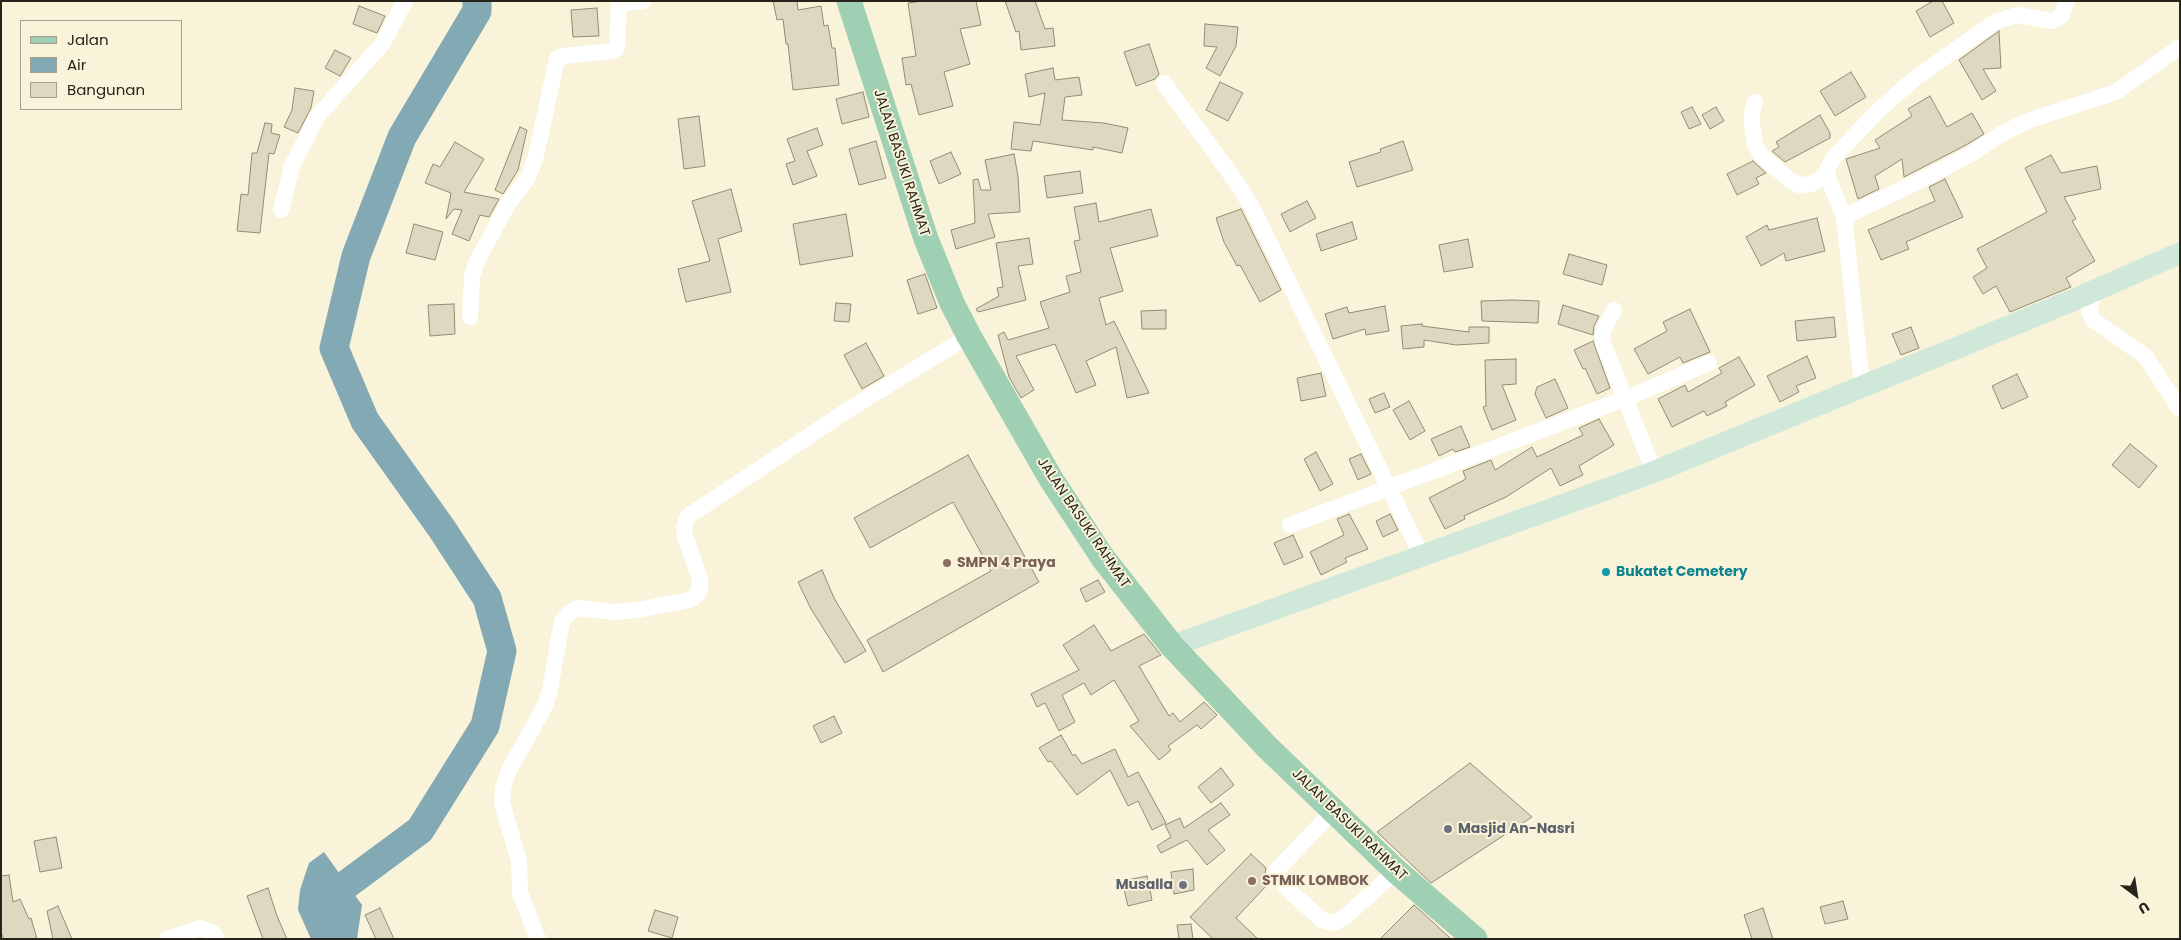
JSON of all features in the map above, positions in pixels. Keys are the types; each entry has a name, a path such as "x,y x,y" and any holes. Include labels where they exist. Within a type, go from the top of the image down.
{"main road":[{"name":"JALAN BASUKI RAHMAT","path":"850,1 926,239 968,336 1051,479 1104,558 1172,646 1267,747 1396,871 1476,939"},
{"path":"1172,646 1421,554 1654,472 2180,253"}],"street":[{"path":"281,210 292,166 317,117 383,43 405,1"},
{"path":"470,317 472,277 476,263 509,202 528,178 536,156 557,59 563,56 613,51 617,47 619,4 643,1"},
{"path":"1862,385 1844,217 1827,174 1830,163 1878,111 1938,62 2002,18 2017,16 2046,22 2058,19 2062,15 2066,1"},
{"path":"1844,217 1923,179 2023,124 2116,92 2180,47"},
{"path":"1164,83 1241,189 1252,209 1421,554"},
{"path":"1755,102 1751,117 1755,145 1761,155 1791,181 1800,185 1811,184 1827,174"},
{"path":"2094,290 2089,311 2093,320 2145,356 2180,409"},
{"path":"1614,310 1603,330 1603,339 1654,472"},
{"path":"538,939 520,893 519,861 502,803 503,789 508,772 545,706 550,690 562,621 569,613 578,608 614,612 637,610 690,600 697,595 700,588 700,579 685,536 684,527 687,517 851,408 968,336"},
{"path":"1290,525 1388,486 1626,398 1709,363"},
{"path":"1334,810 1275,872 1276,876 1293,894 1322,920 1334,923 1344,917 1396,871"},
{"path":"167,939 200,928 212,932 217,939"}],"water":[{"path":"324,852 362,905 357,939 311,939 298,910 300,890 309,863"}],"building":[{"path":"773,1 797,1 798,10 821,6 824,26 828,25 832,48 835,48 839,85 793,90 783,19 777,20"},
{"path":"923,1 976,1 981,25 960,29 970,64 944,72 953,106 919,115 911,84 906,85 902,58 916,56 908,3"},
{"path":"1005,1 1035,1 1045,29 1053,28 1055,46 1021,50 1019,31 1016,32"},
{"path":"1933,1 1942,1 1954,23 1930,37 1916,11"},
{"path":"359,6 385,16 377,33 353,24"},
{"path":"597,8 599,36 573,37 571,10"},
{"path":"1205,24 1238,27 1236,46 1220,76 1206,68 1217,47 1204,46"},
{"path":"1999,31 2001,68 1983,69 1996,91 1982,100 1959,60"},
{"path":"1149,44 1159,74 1155,79 1136,86 1124,52"},
{"path":"335,50 351,58 340,76 325,68"},
{"path":"1053,68 1055,80 1079,77 1082,95 1065,97 1062,120 1104,123 1128,128 1122,153 1093,147 1093,150 1033,141 1031,151 1011,149 1014,122 1040,125 1045,93 1029,97 1025,74"},
{"path":"1851,72 1866,97 1835,116 1820,91"},
{"path":"1220,82 1243,93 1228,121 1206,110"},
{"path":"295,88 314,91 311,108 298,133 284,127 292,110"},
{"path":"863,92 869,117 842,124 836,99"},
{"path":"1930,96 1947,127 1972,113 1984,134 1904,177 1902,159 1875,176 1879,189 1858,199 1846,159 1880,148 1875,140 1912,116 1908,109"},
{"path":"1692,107 1701,124 1689,129 1681,112"},
{"path":"1716,107 1724,121 1710,129 1702,115"},
{"path":"1820,115 1830,133 1830,138 1785,162 1772,151 1779,147 1776,142"},
{"path":"699,116 705,166 684,169 678,119"},
{"path":"265,123 272,124 271,133 280,135 274,154 269,153 260,233 237,231 241,194 248,195 252,153 257,153"},
{"path":"520,127 527,130 518,170 503,194 495,190"},
{"path":"817,128 823,145 807,151 817,176 793,185 786,164 795,161 787,139"},
{"path":"876,141 886,178 859,185 849,149"},
{"path":"1403,141 1413,170 1357,187 1349,162 1381,152 1380,149"},
{"path":"455,142 484,159 464,192 499,199 489,217 480,215 469,241 452,234 462,210 454,209 446,219 451,193 425,183 433,164 440,167"},
{"path":"951,152 961,174 939,184 930,161"},
{"path":"1014,154 1018,176 1020,212 988,214 995,237 956,249 951,230 975,223 973,180 978,179 981,190 991,190 985,160"},
{"path":"2051,155 2061,173 2097,166 2101,189 2064,197 2076,219 2072,221 2095,261 2066,278 2071,287 2010,312 1996,286 1983,294 1973,277 1987,268 1977,249 2047,212 2025,168"},
{"path":"1753,161 1766,173 1756,178 1759,184 1737,195 1727,174"},
{"path":"1080,171 1083,193 1047,198 1044,176"},
{"path":"1945,179 1963,217 1906,242 1909,249 1881,260 1868,230 1935,201 1929,187"},
{"path":"731,189 742,231 718,239 731,292 686,302 678,269 710,261 692,201"},
{"path":"1307,201 1316,218 1290,232 1281,214"},
{"path":"1096,203 1099,222 1151,209 1158,236 1110,248 1123,291 1099,298 1106,325 1114,321 1149,393 1127,398 1116,347 1086,361 1096,385 1076,393 1055,344 1016,356 1034,390 1021,398 1009,377 998,335 1004,332 1008,340 1049,328 1040,302 1070,292 1066,276 1081,272 1074,241 1080,240 1074,207"},
{"path":"1241,209 1281,290 1260,302 1240,265 1237,266 1224,242 1216,218"},
{"path":"846,214 853,256 800,265 793,224"},
{"path":"1817,218 1825,251 1786,261 1784,253 1761,266 1746,237 1767,225 1769,230"},
{"path":"1352,222 1357,239 1321,251 1316,234"},
{"path":"414,224 443,232 435,260 406,253"},
{"path":"1029,238 1033,264 1018,266 1026,300 978,312 976,309 999,296 997,288 1003,287 996,243"},
{"path":"1468,239 1473,267 1444,272 1439,245"},
{"path":"1569,254 1607,265 1602,285 1563,274"},
{"path":"925,274 937,308 918,314 907,280"},
{"path":"1481,301 1539,301 1538,323 1482,321"},
{"path":"836,303 851,304 849,322 834,321"},
{"path":"454,304 455,334 430,336 428,305"},
{"path":"1563,305 1599,316 1594,326 1593,335 1558,324"},
{"path":"1385,306 1389,331 1366,335 1365,329 1333,339 1325,314 1347,307 1349,313"},
{"path":"1690,309 1710,352 1683,363 1680,357 1648,374 1634,349 1667,331 1663,322"},
{"path":"1166,310 1166,329 1142,329 1141,311"},
{"path":"1834,317 1836,337 1797,341 1795,321"},
{"path":"1422,324 1422,326 1469,332 1469,327 1489,327 1489,343 1456,345 1424,340 1424,347 1403,349 1401,326"},
{"path":"1911,327 1919,348 1901,355 1892,334"},
{"path":"1593,341 1610,388 1597,394 1574,350"},
{"path":"866,343 884,376 862,389 844,355"},
{"path":"1807,356 1816,378 1796,386 1799,392 1780,402 1767,376"},
{"path":"1739,357 1755,385 1725,402 1727,406 1707,416 1704,411 1672,427 1658,399 1685,385 1688,392 1722,373 1719,368"},
{"path":"1516,359 1516,384 1502,385 1516,420 1492,430 1483,407 1486,406 1485,360"},
{"path":"1321,373 1326,396 1301,401 1297,378"},
{"path":"2017,374 2028,397 2002,409 1992,386"},
{"path":"1555,379 1568,408 1546,418 1535,394 1537,387"},
{"path":"1384,393 1390,407 1375,413 1369,399"},
{"path":"1409,401 1425,431 1410,440 1393,410"},
{"path":"1599,419 1614,445 1579,466 1583,475 1560,486 1551,468 1506,497 1464,516 1465,519 1445,529 1429,498 1466,479 1463,471 1491,460 1495,470 1532,447 1537,457 1583,435 1579,428"},
{"path":"1461,426 1470,447 1455,452 1453,449 1439,456 1431,439"},
{"path":"2130,444 2157,466 2139,488 2112,465"},
{"path":"1316,452 1333,484 1320,491 1304,459"},
{"path":"1361,454 1371,474 1358,480 1349,459"},
{"path":"968,455 1039,582 883,672 867,640 991,571 953,502 870,548 854,518"},
{"path":"1349,514 1368,549 1345,558 1347,562 1321,575 1310,552 1344,535 1337,519"},
{"path":"1390,514 1398,530 1383,537 1376,521"},
{"path":"1293,535 1303,557 1284,565 1274,543"},
{"path":"822,570 834,598 866,651 845,663 811,609 798,582"},
{"path":"1098,580 1105,592 1086,602 1080,589"},
{"path":"1094,625 1111,651 1144,634 1161,655 1139,666 1169,716 1173,713 1180,722 1204,702 1217,715 1201,729 1197,725 1168,746 1171,750 1159,760 1130,726 1139,721 1114,680 1091,695 1084,683 1062,695 1075,722 1059,731 1045,703 1037,707 1031,694 1079,670 1063,645"},
{"path":"834,716 842,733 821,743 813,726"},
{"path":"1061,735 1073,756 1075,754 1082,764 1115,749 1128,777 1138,772 1166,823 1152,830 1138,801 1128,806 1110,770 1077,795 1051,761 1048,762 1039,748"},
{"name":"Masjid An-Nasri","path":"1470,763 1532,817 1431,883 1377,832"},
{"path":"1221,768 1234,785 1211,803 1198,787"},
{"path":"1221,803 1230,815 1208,830 1225,850 1207,865 1187,840 1161,853 1157,846 1171,837 1165,825 1180,818 1184,828"},
{"path":"56,837 62,868 40,872 34,841"},
{"path":"1251,854 1266,868 1265,874 1269,883 1236,918 1258,939 1213,939 1190,917"},
{"name":"Musalla","path":"1193,869 1194,890 1174,894 1171,872"},
{"path":"9,875 13,902 20,899 29,919 31,918 37,939 4,939 1,933 1,876"},
{"path":"1147,876 1152,900 1128,906 1122,881"},
{"path":"268,888 287,939 263,939 247,896"},
{"path":"1843,901 1848,919 1825,924 1820,907"},
{"path":"1414,905 1422,912 1451,939 1380,939"},
{"path":"58,906 72,939 53,939 47,911"},
{"path":"380,908 394,939 376,939 365,915"},
{"path":"1763,908 1773,939 1752,939 1744,915"},
{"path":"655,910 678,917 672,938 648,931"},
{"path":"1191,924 1193,939 1179,939 1177,925"}],"waterway":[{"path":"347,884 420,830 485,726 502,651 487,598 442,529 365,421 334,348 356,256 402,137 477,11 477,1"}],"place":[{"name":"SMPN 4 Praya","path":"947,563"},
{"name":"Bukatet Cemetery","path":"1606,572"},
{"name":"Masjid An-Nasri","path":"1448,829"},
{"name":"STMIK LOMBOK","path":"1252,881"},
{"name":"Musalla","path":"1183,885"}]}
